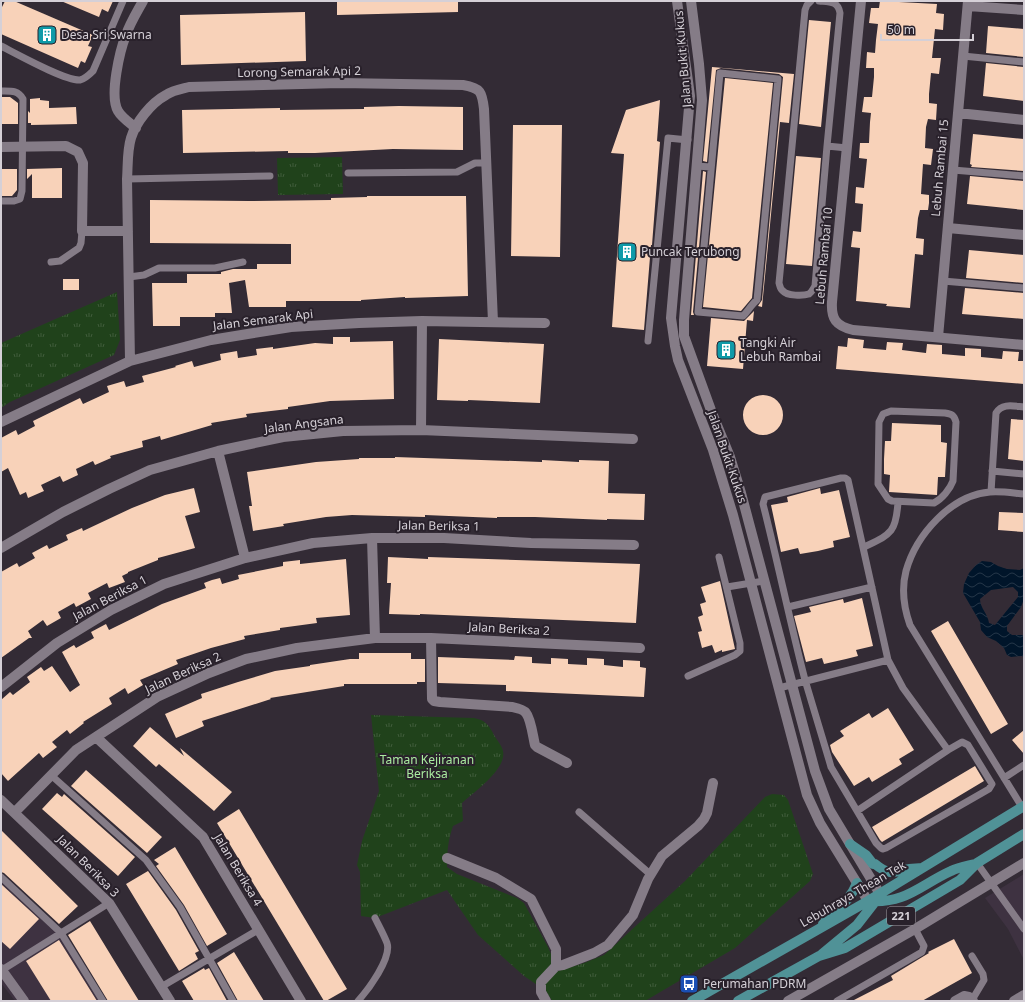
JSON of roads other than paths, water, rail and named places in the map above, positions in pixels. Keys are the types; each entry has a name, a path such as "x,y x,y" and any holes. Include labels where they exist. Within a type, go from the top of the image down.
{"main road":[{"name":"Lebuhraya Thean Tek","path":"692,1001 875,899 1023,807"},
{"name":"221","path":"819,956 845,948 914,908 960,880 977,863 1024,834"},
{"path":"850,844 866,855 883,871 897,872 906,869 923,868"},
{"name":"221","path":"738,1001 819,956 857,925 875,899 886,902 902,898 918,891 952,870 977,863"},
{"path":"820,929 831,914 848,900 857,883"}],"street":[{"path":"136,128 123,118 117,110 114,92 123,44 130,24 142,1"},
{"name":"Jalan Bukit Kukus","path":"677,1 690,96 688,140 671,318 678,360 713,450 752,583 807,795 812,807 857,883 875,899"},
{"name":"Jalan Bukit Kukus","path":"691,1 702,100 684,320 684,336 730,457 742,493 791,685 821,790 829,809 850,844 875,899"},
{"name":"Lebuh Rambai 10","path":"861,1 832,302 832,313 836,322 842,327 853,330 1024,345"},
{"path":"968,3 1024,10"},
{"name":"Lebuh Rambai 15","path":"938,337 968,3"},
{"name":"Lorong Semarak Api 2","path":"130,361 128,179 131,139 136,128 153,105 164,96 176,90 189,87 340,83 463,85 473,86 479,90 482,97 486,163 493,322"},
{"path":"958,114 1024,120"},
{"path":"688,140 698,140"},
{"path":"1,147 66,146 78,152 83,163 82,231 128,231"},
{"path":"948,228 1024,235"},
{"path":"421,430 422,321"},
{"name":"Jalan Semarak Api","path":"1,422 130,361 211,340 291,327 422,321 545,323"},
{"name":"Jalan Angsana","path":"1,548 63,512 150,470 218,451 283,437 343,431 421,430 633,440"},
{"path":"218,451 245,558"},
{"path":"372,538 375,638"},
{"name":"Jalan Beriksa 1","path":"1,687 57,643 111,610 164,584 245,558 313,543 372,538 444,538 531,543 634,545"},
{"name":"Jalan Beriksa 2","path":"15,812 76,750 157,697 209,673 246,659 297,648 375,638 431,638 640,648"},
{"path":"431,638 432,699 434,701 512,707 520,709 526,713 529,718 535,745 567,763"},
{"name":"Jalan Beriksa 4","path":"96,737 203,837 301,1001"},
{"path":"546,1001 541,992 541,982 556,966 594,953 608,945 633,915 650,874 662,856 698,826 704,819 707,813 714,782"},
{"name":"Jalan Beriksa 3","path":"1,800 109,903 170,1001"},
{"path":"447,858 496,878 531,899 556,950 556,966"},
{"path":"788,1001 992,884 1024,863"},
{"path":"1,970 24,1001"},
{"path":"1014,1001 1024,995"},
{"path":"955,1001 964,996 969,997 972,1000"}],"lane":[{"path":"1,46 68,78 82,80 93,72 123,1"},
{"path":"812,1 807,5 805,10 779,282 780,288 786,294 808,294 815,286 840,13 839,7 835,4 820,1"},
{"path":"963,56 1024,62"},
{"path":"720,74 778,79 757,300 751,305 748,312 743,316 698,312 711,167 720,74"},
{"path":"1,91 14,91 20,94 23,99 22,191 20,198 14,201 1,202"},
{"path":"648,341 668,138 688,140"},
{"path":"828,146 847,148"},
{"path":"348,173 457,172 475,163 486,163"},
{"path":"696,166 711,167"},
{"path":"953,170 1024,176"},
{"path":"128,179 270,176"},
{"path":"695,177 710,178"},
{"path":"51,262 60,262 80,248 82,243 82,231"},
{"path":"129,277 144,275 159,268 215,268 244,262"},
{"path":"943,281 1024,288"},
{"path":"991,492 996,412 999,408 1005,405 1024,407"},
{"path":"891,411 951,413 956,422 951,485 939,500 934,503 898,502 888,499 878,484 880,418 883,414 891,411"},
{"path":"992,471 1024,474"},
{"path":"857,811 962,742 968,745 992,784 989,789 883,849 876,843 857,811 831,767 806,681 763,504 765,497 845,478 848,480 850,483 888,660 903,688 948,750"},
{"path":"1023,807 910,626 906,612 904,589 906,572 911,557 920,540 932,525 948,510 964,499 991,492 1024,494"},
{"path":"864,548 890,532 897,518 898,502"},
{"path":"688,676 735,655 740,651 740,643 719,558"},
{"path":"727,587 764,581"},
{"path":"788,607 872,587"},
{"path":"779,688 888,660"},
{"path":"1004,778 1024,764"},
{"path":"52,776 146,860 180,907 233,1001"},
{"path":"580,812 650,874"},
{"path":"977,863 1024,929"},
{"path":"1,877 61,933 103,1001"},
{"path":"1,970 109,903"},
{"path":"358,1001 376,978 387,951 388,944 375,918"},
{"path":"837,1001 922,952 924,946 915,929"},
{"path":"161,987 258,930"},
{"path":"972,956 983,974 984,980 972,1000"}],"water":[{"path":"982,561 991,562 1007,569 1020,570 1024,568 1024,599 1021,607 1007,626 1007,631 1012,635 1024,635 1024,658 1022,656 1011,657 1007,655 1004,648 996,641 987,637 981,630 980,622 963,593 964,584 969,573","holes":["1013,587 1018,592 1018,597 995,625 989,623 980,599 991,590"]}],"place":[{"name":"Desa Sri Swarna","path":"47,35"},
{"name":"Puncak Terubong","path":"627,252"},
{"name":"Tangki Air Lebuh Rambai","path":"726,350"},
{"name":"Perumahan PDRM","path":"689,984"}],"park label":[{"name":"Taman Kejiranan Beriksa","path":"427,767"}]}
